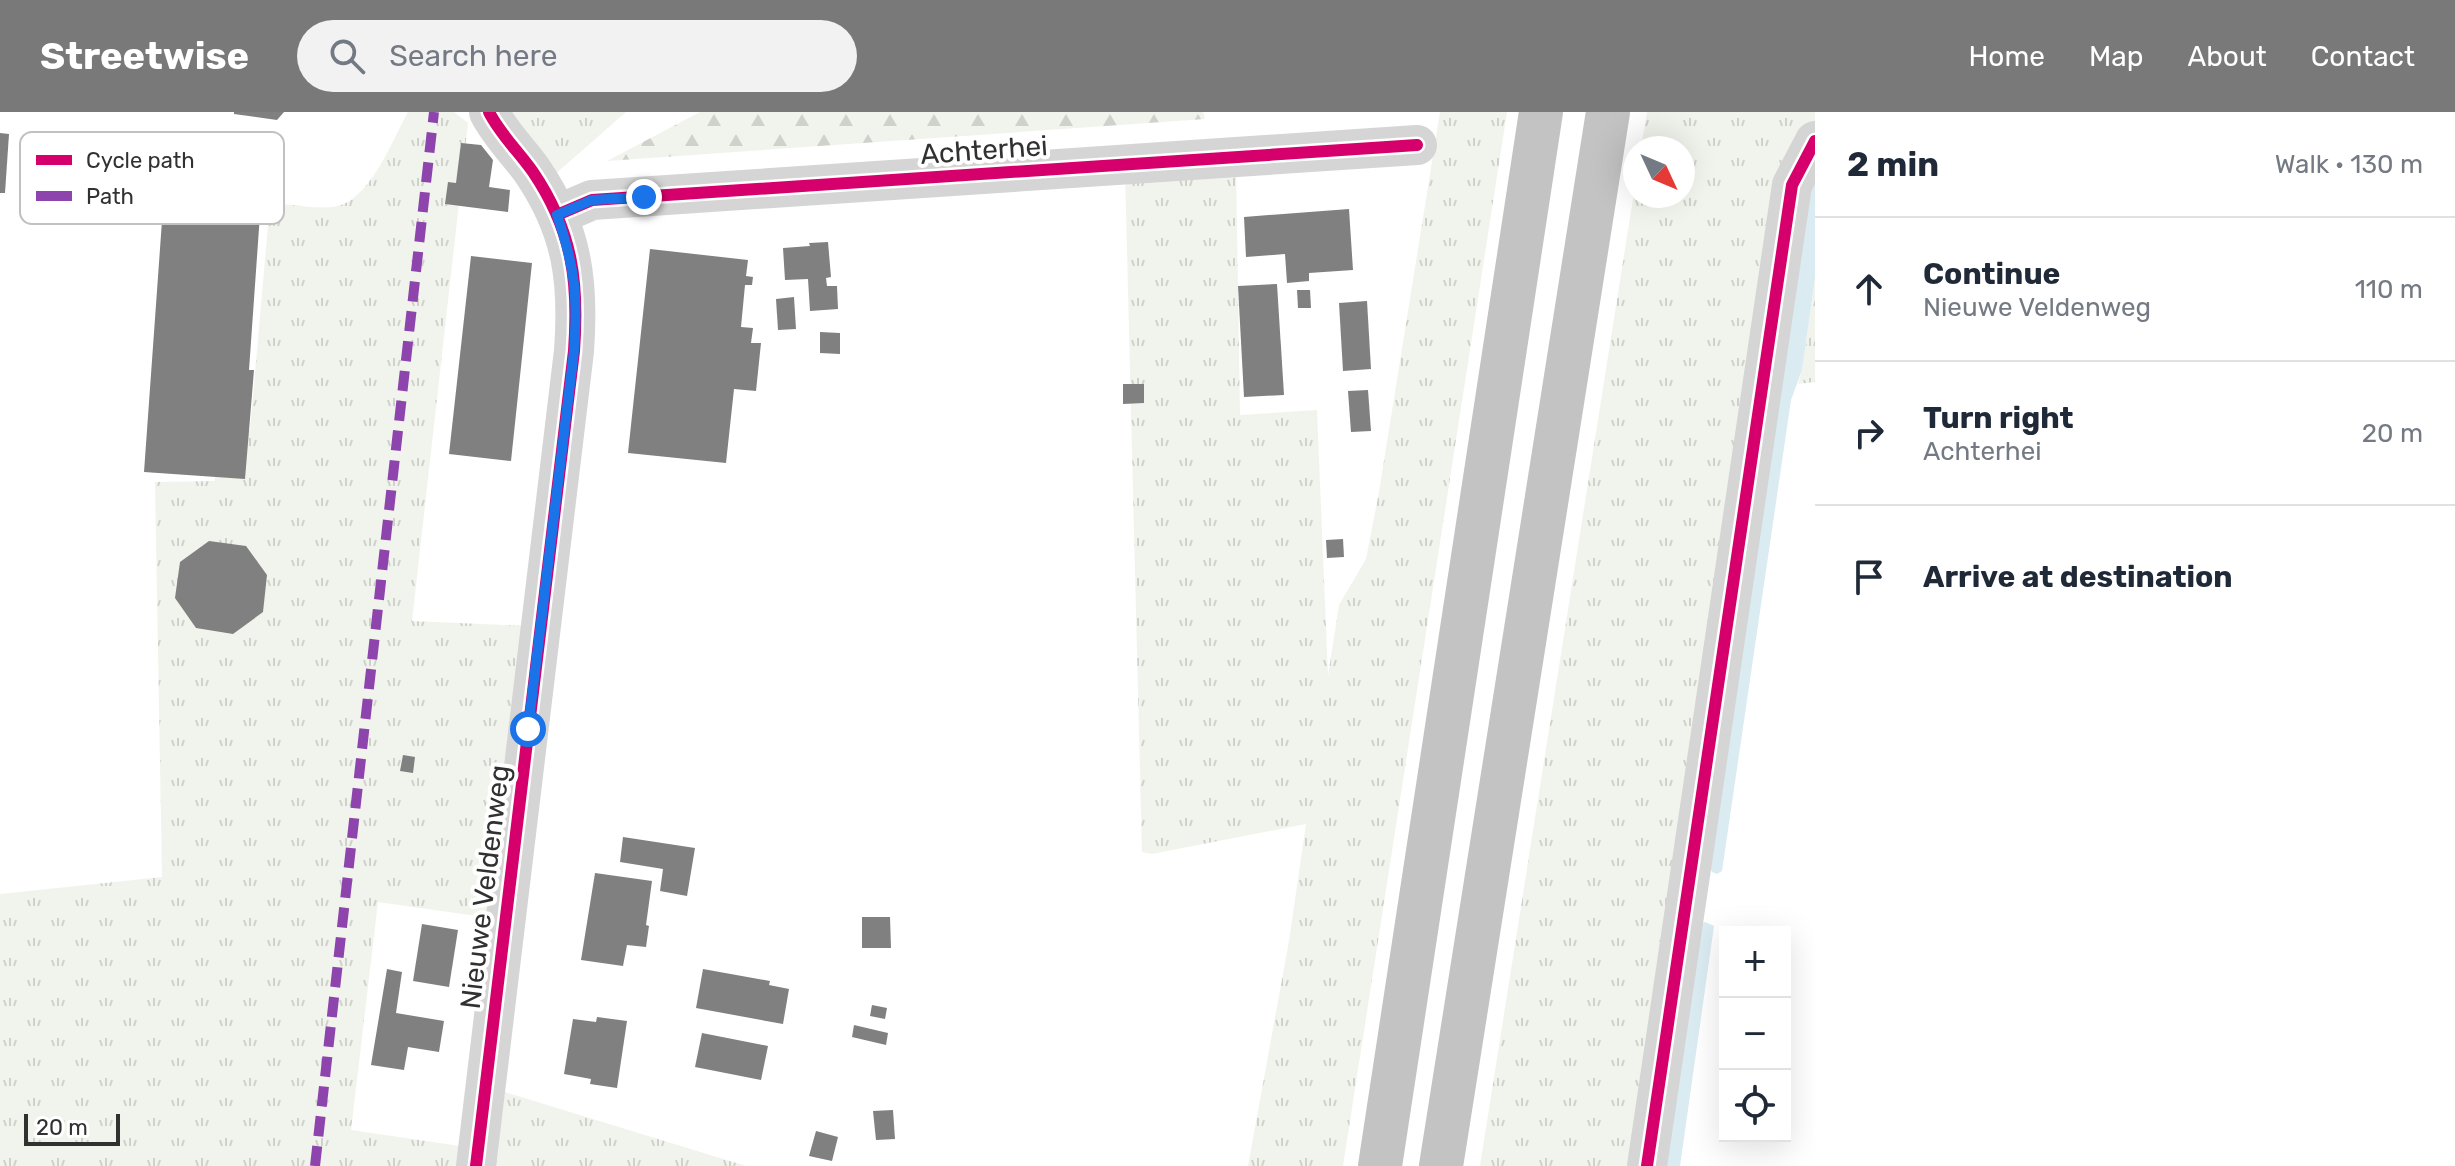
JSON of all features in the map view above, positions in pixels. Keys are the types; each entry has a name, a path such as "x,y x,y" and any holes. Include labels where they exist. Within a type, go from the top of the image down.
{"highway":[{"path":"1380,1166 1541,112"},
{"path":"1441,1166 1608,112"}],"street":[{"name":"Nieuwe Veldenweg","path":"476,1166 577,307 574,275 557,215 532,170 489,112"},
{"path":"1647,1166 1792,185 1815,141"},
{"name":"Achterhei","path":"557,215 592,200 1417,145"}],"green space":[{"path":"408,112 454,112 468,123 412,621 527,626 491,918 378,902 351,1130 460,1146 456,1166 0,1166 0,894 162,877 155,482 215,481 215,435 250,430 268,224 284,224 284,204 333,207 346,203 358,195 387,154"},
{"path":"506,112 626,112 553,176"},
{"path":"700,112 1203,112 1205,119 607,161"},
{"path":"1440,112 1507,112 1343,1166 1248,1166 1289,941 1306,824 1152,854 1142,852 1125,171 1236,163 1240,415 1317,410 1328,676 1339,605 1366,559"},
{"path":"1647,112 1815,112 1637,1166 1480,1166 1632,208 1695,208 1695,136 1643,136"},
{"path":"1815,278 1815,382 1798,384 1802,370"},
{"path":"505,1092 746,1166 495,1166"}],"shaded area":[{"path":"1815,173 1815,278 1802,370 1791,400 1722,871 1717,874 1709,866 1804,222"},
{"path":"1705,922 1714,926 1680,1166 1665,1166 1701,924"}],"building":[{"path":"234,112 284,112 277,120"},
{"path":"0,133 9,134 5,193 0,193"},
{"path":"461,143 481,145 493,160 489,187 510,190 508,212 445,204 448,182 456,183"},
{"path":"1349,209 1353,270 1309,273 1309,281 1287,283 1285,254 1246,257 1244,217"},
{"path":"162,224 259,224 249,370 254,370 245,479 144,472"},
{"path":"828,242 831,277 826,278 827,286 837,286 838,309 810,311 808,279 785,280 783,248"},
{"path":"650,249 748,260 746,276 753,277 752,285 745,285 741,327 753,328 751,343 761,343 756,391 734,389 726,463 628,453"},
{"path":"471,256 532,263 511,461 449,454"},
{"path":"1277,284 1284,395 1244,397 1238,286"},
{"path":"1297,290 1310,290 1311,308 1298,308"},
{"path":"794,297 796,329 778,330 776,299"},
{"path":"1367,301 1371,369 1343,371 1339,303"},
{"path":"820,332 840,333 840,354 820,353"},
{"path":"1123,384 1144,384 1144,403 1123,404"},
{"path":"1368,390 1371,431 1351,432 1348,391"},
{"path":"1343,539 1344,557 1327,558 1326,540"},
{"path":"209,541 246,546 267,575 263,612 233,634 196,628 175,598 180,562"},
{"path":"403,755 415,757 413,773 400,771"},
{"path":"623,837 695,848 687,896 660,891 663,869 620,862"},
{"path":"595,873 652,881 646,947 627,945 623,966 581,960"},
{"path":"862,917 890,917 891,948 862,948"},
{"path":"422,924 458,930 449,987 413,981"},
{"path":"387,969 402,972 396,1013 444,1021 439,1052 408,1047 404,1070 371,1065"},
{"path":"703,969 770,981 769,985 789,989 783,1024 696,1008"},
{"path":"872,1005 887,1008 885,1019 870,1016"},
{"path":"597,1017 627,1021 617,1088 590,1084 591,1079 564,1074 573,1019 596,1022"},
{"path":"854,1025 888,1033 886,1045 852,1037"},
{"path":"702,1033 768,1046 761,1080 695,1067"},
{"path":"893,1110 895,1139 876,1140 873,1111"},
{"path":"816,1131 838,1137 832,1161 809,1156"}],"marked path":[{"path":"315,1166 434,112"}],"cycle path":[{"path":"476,1166 575,326 574,280 557,215 533,172 489,112"},
{"path":"1647,1166 1792,185 1815,141"},
{"path":"557,215 592,200 1417,145"}],"route":[{"path":"528,729 577,307 569,250 557,215 592,200 644,197"}]}
